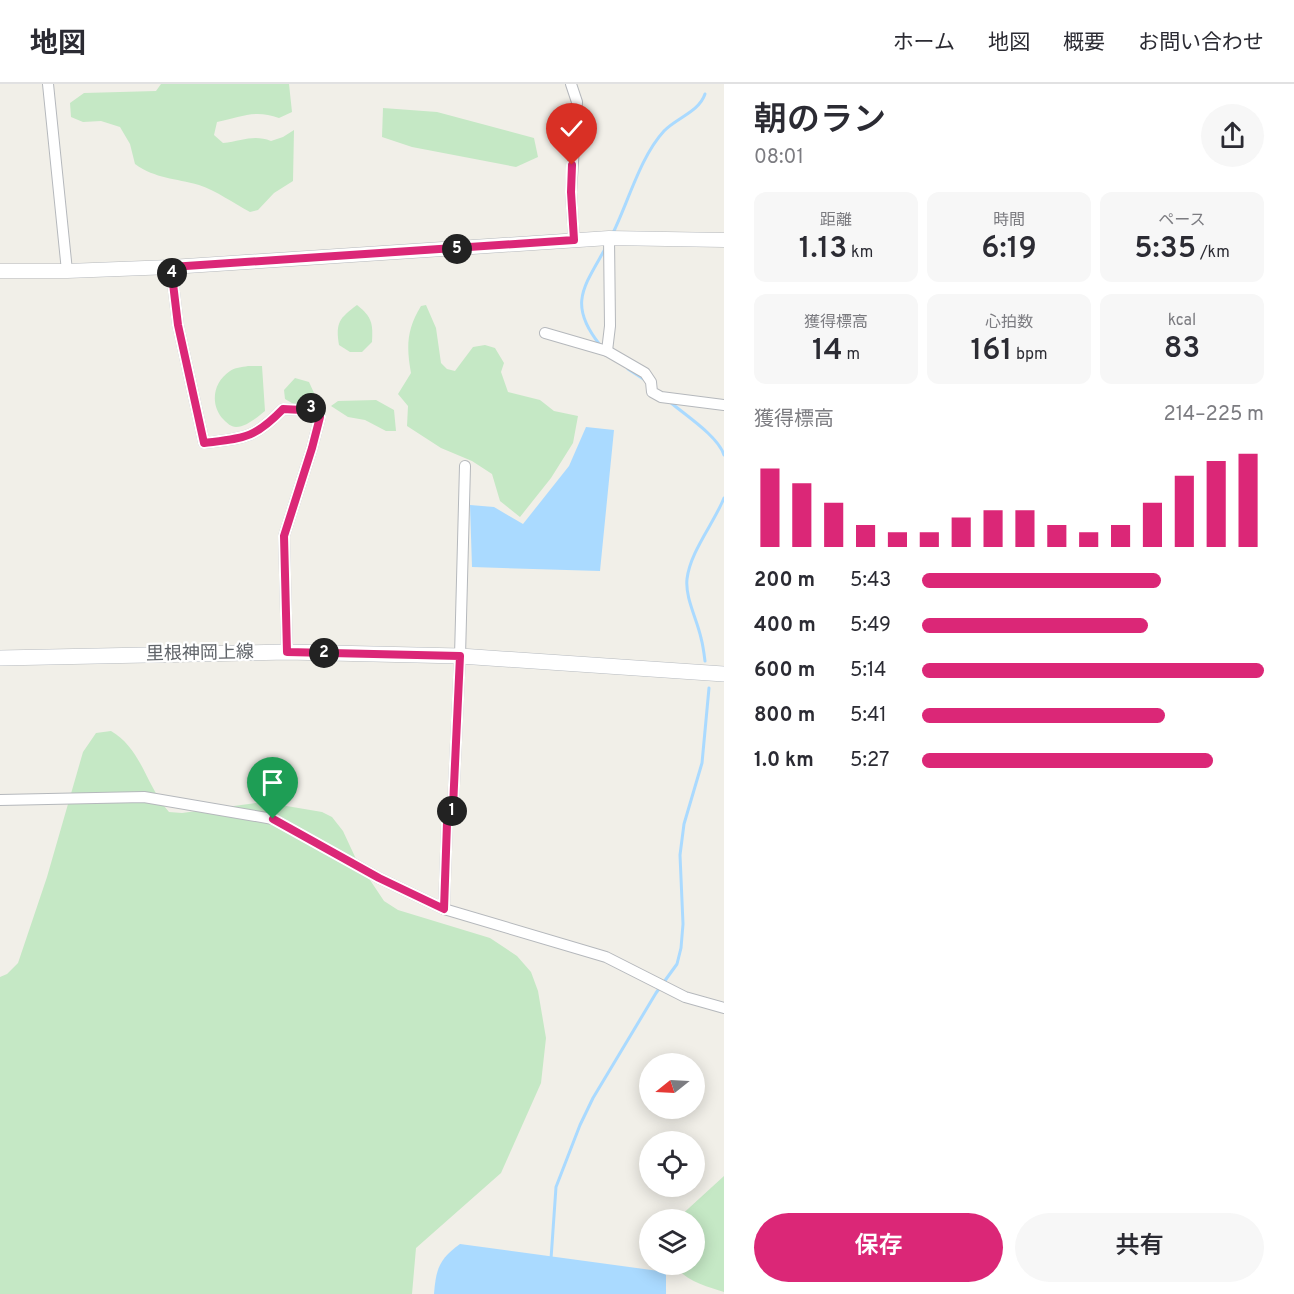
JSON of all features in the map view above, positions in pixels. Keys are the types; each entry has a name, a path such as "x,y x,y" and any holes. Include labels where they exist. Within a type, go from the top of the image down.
{"main road":[{"name":"里根神岡上線","path":"0,658 287,652 460,656 724,674"}],"street":[{"path":"48,84 67,271"},
{"path":"571,84 577,102 571,192 574,240"},
{"path":"0,271 171,267 609,238 724,240"},
{"path":"607,351 610,326 609,238"},
{"path":"171,267 178,325 204,443 244,438 266,426 283,409 302,410 314,407 320,417 284,536 287,652"},
{"path":"545,333 607,351 645,374 651,382 652,392 661,398 724,405"},
{"path":"444,909 447,823 453,807 465,466"},
{"path":"0,800 144,797 273,819 379,878 444,909 606,957 685,997 724,1008"}],"green space":[{"path":"161,84 289,84 292,112 279,118 255,114 217,122 214,135 223,143 253,138 271,141 294,130 293,181 274,193 258,210 250,212 206,188 158,175 135,164 130,144 120,127 101,121 83,122 71,117 70,103 84,93 156,91"},
{"path":"383,108 437,112 534,138 538,157 516,167 412,147 382,137"},
{"path":"357,305 366,313 370,321 372,342 362,352 350,352 339,345 338,326 343,317"},
{"path":"426,305 436,328 441,363 447,369 455,371 473,347 485,345 495,348 504,363 501,372 508,392 540,400 554,411 578,416 573,443 551,478 520,517 500,501 492,474 472,461 441,448 407,426 408,406 398,394 411,373 408,354 410,330 421,306"},
{"path":"248,366 262,366 265,411 248,424 234,427 224,420 216,408 216,388 230,371"},
{"path":"295,378 309,382 314,393 310,403 302,409 285,399 284,390"},
{"path":"376,400 394,410 396,431 386,431 365,420 348,417 331,406 338,401"},
{"path":"111,731 130,748 169,812 182,813 263,802 322,812 332,817 343,831 356,859 384,901 398,910 490,938 517,956 531,972 538,991 546,1038 541,1083 501,1173 416,1248 412,1294 0,1294 0,977 7,974 18,963 47,877 83,752 96,733"},
{"path":"724,1176 724,1292 684,1275 705,1275 705,1209 688,1209 701,1197 705,1197 705,1193"}],"water":[{"path":"586,427 614,430 600,571 472,567 470,505 494,507 523,524 569,466"},
{"path":"460,1244 639,1268 639,1275 666,1275 666,1294 434,1294 440,1265 447,1255"}],"waterway":[{"path":"612,235 648,154 664,131 698,106 705,94"},
{"path":"600,345 584,319 582,297 590,275 605,249"},
{"path":"628,369 645,380"},
{"path":"670,402 708,433 724,455"},
{"path":"705,661 702,641 689,601 687,579 697,548 724,498"},
{"path":"551,1259 556,1187 580,1125 593,1098 656,993 677,964 683,924 680,855 684,824 702,763 709,688"}],"route":[{"path":"273,819 379,878 444,909 447,823 453,807 460,656 287,652 284,536 320,417 314,407 302,410 283,409 266,426 244,438 204,443 178,325 171,267 574,240 572,165"}]}
